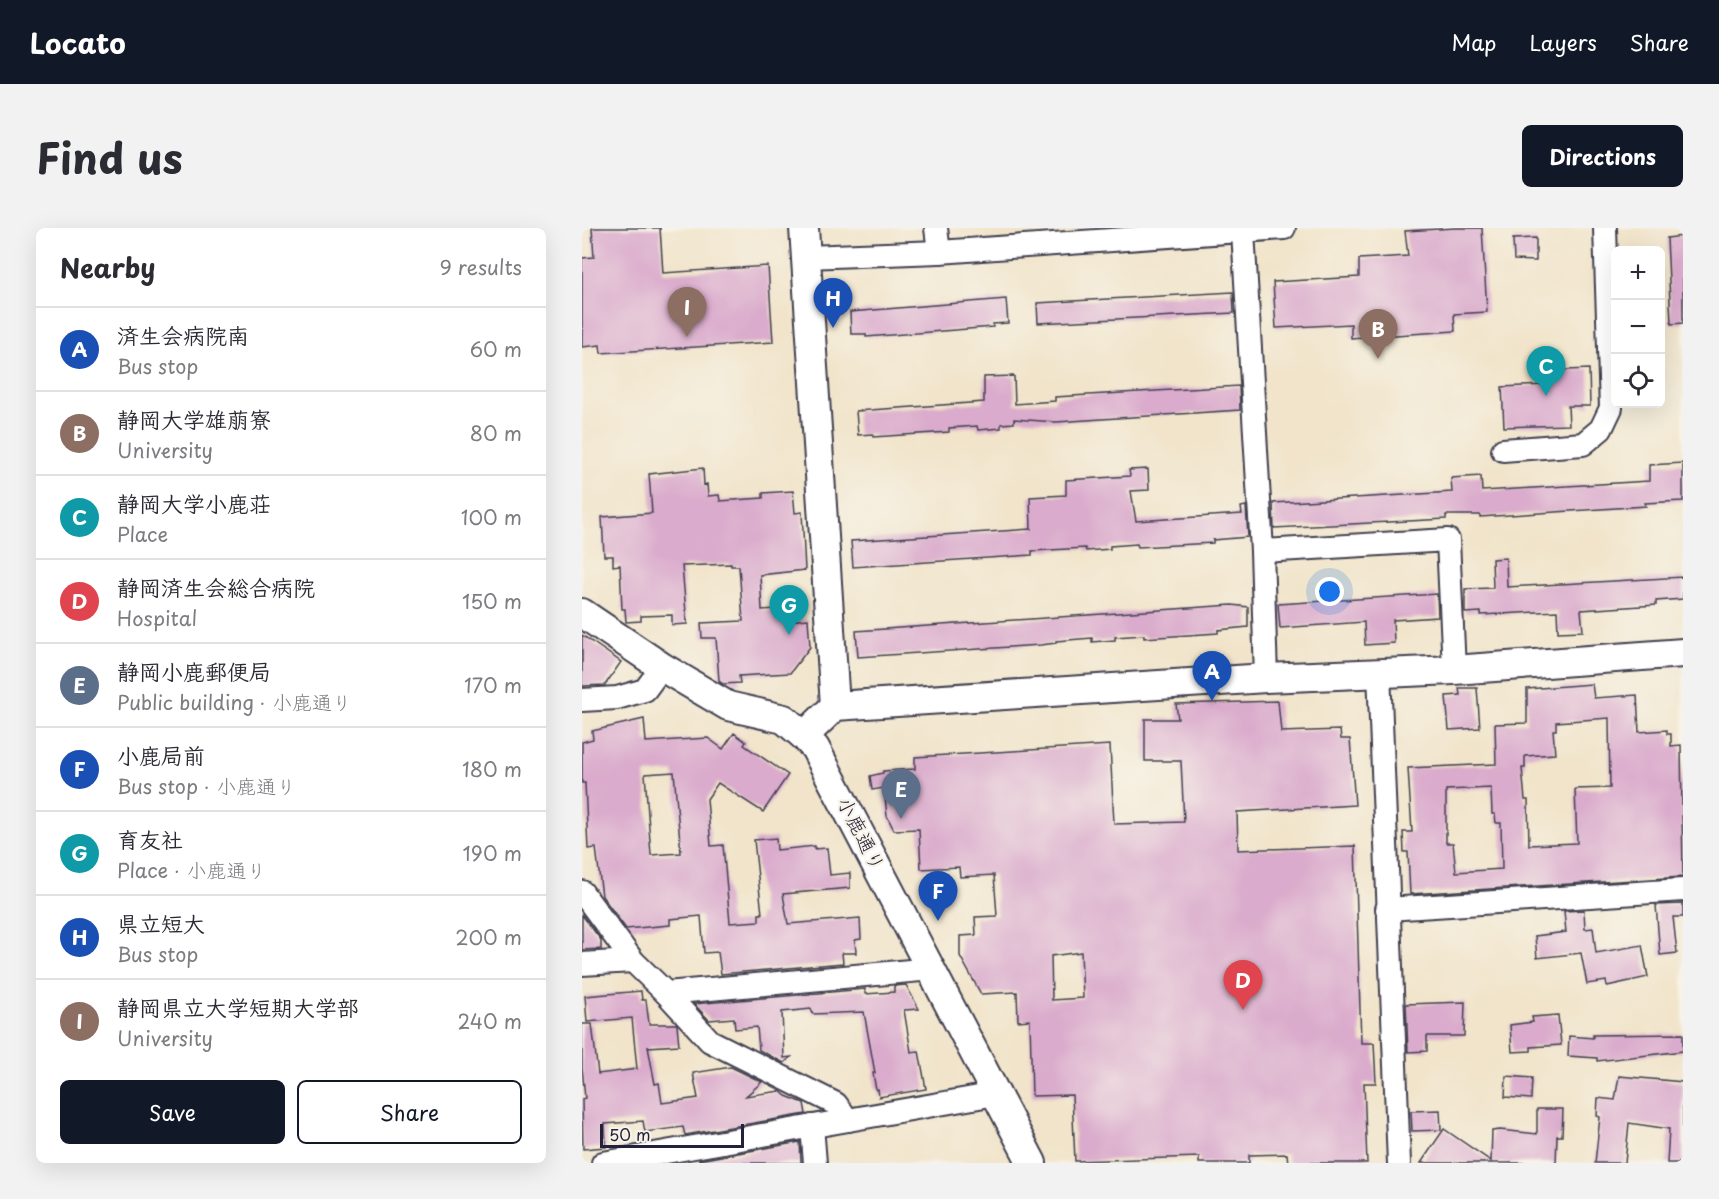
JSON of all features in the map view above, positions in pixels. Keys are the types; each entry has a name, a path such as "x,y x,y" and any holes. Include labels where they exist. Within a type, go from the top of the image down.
{"street":[{"path":"804,228 835,706"},
{"path":"936,228 939,252"},
{"path":"806,257 939,252 1284,228"},
{"path":"1503,450 1583,444 1601,429 1611,408 1605,228"},
{"path":"1248,230 1266,678"},
{"path":"1262,551 1448,540 1454,670"},
{"name":"小鹿通り","path":"582,613 662,667 729,706 784,719 804,735 815,748 1032,1163"},
{"path":"804,735 835,706 1266,678 1454,670 1683,653"},
{"path":"582,717 617,698 645,690 662,667"},
{"path":"1379,672 1399,1163"},
{"path":"582,700 617,698"},
{"path":"1388,909 1683,890"},
{"path":"582,892 633,961 710,1041 836,1104 848,1120"},
{"path":"582,964 633,961"},
{"path":"666,993 932,969"},
{"path":"603,1163 996,1094"},
{"path":"812,1126 815,1163"}],"building":[{"path":"592,228 660,228 663,273 768,266 773,342 601,353 600,345 582,347 582,258 594,257"},
{"path":"1482,228 1487,312 1454,314 1455,331 1351,338 1351,324 1276,328 1273,282 1359,277 1359,259 1408,256 1405,231"},
{"path":"1683,236 1683,323 1671,324 1667,238"},
{"path":"1536,238 1536,261 1514,260 1513,239"},
{"path":"1233,292 1234,313 1038,323 1037,303"},
{"path":"1006,299 1008,323 993,324 993,327 866,337 866,334 851,334 850,312"},
{"path":"1589,369 1590,406 1568,406 1569,425 1504,427 1502,387 1546,385 1545,371"},
{"path":"1014,376 1015,404 1055,401 1055,397 1239,386 1240,410 1056,422 1014,419 1014,423 1001,424 1001,428 978,430 977,426 949,428 949,432 873,437 873,434 858,435 856,411 984,402 984,377"},
{"path":"1683,463 1683,501 1645,503 1646,506 1480,517 1480,515 1446,515 1446,519 1274,528 1273,503 1452,492 1451,478 1481,476 1482,491 1649,481 1649,465"},
{"path":"703,468 704,485 707,484 708,496 719,495 720,501 763,498 763,493 793,491 795,513 802,512 805,570 760,575 762,610 787,611 788,621 808,619 810,647 790,673 739,676 740,683 723,684 719,681 716,638 702,638 701,623 743,621 739,566 731,566 731,564 682,566 687,624 672,625 672,615 641,616 641,621 626,622 625,609 622,609 620,565 613,566 613,556 604,556 602,517 652,513 649,474"},
{"path":"1148,469 1149,490 1131,491 1136,521 1242,514 1241,507 1246,506 1248,537 1213,540 1213,543 1138,547 1137,544 1086,551 1085,548 1032,551 1032,555 853,567 851,541 1031,529 1030,497 1066,495 1066,480 1130,476 1129,470"},
{"path":"1506,558 1507,587 1683,577 1683,599 1656,601 1656,605 1581,610 1583,631 1558,632 1557,611 1481,615 1481,612 1465,613 1465,589 1493,588 1492,559"},
{"path":"1437,594 1438,617 1393,620 1394,643 1365,645 1364,622 1280,628 1278,604"},
{"path":"1232,605 1248,607 1248,627 1218,630 1218,633 1144,638 1144,635 1115,637 1115,640 1092,642 1092,638 1056,641 1056,643 1041,645 858,657 856,631"},
{"path":"582,635 621,662 605,685 582,686"},
{"path":"1592,684 1594,698 1637,695 1639,732 1667,730 1667,734 1671,734 1671,746 1681,745 1683,877 1410,894 1408,852 1404,852 1403,832 1412,832 1408,768 1496,764 1495,724 1527,723 1527,689","holes":["1609,718 1610,788 1575,789 1577,843 1529,845 1528,800 1525,800 1522,768 1525,768 1525,756 1555,754 1553,730 1556,730 1556,722","1491,788 1492,814 1495,814 1496,823 1501,823 1502,869 1456,872 1453,843 1446,843 1446,790"]},
{"path":"1459,688 1477,688 1480,728 1449,730 1446,696 1460,695"},
{"path":"1278,701 1281,732 1340,730 1341,739 1350,739 1355,805 1237,812 1238,850 1355,846 1361,1043 1374,1043 1376,1083 1364,1083 1367,1163 1288,1163 1287,1154 1249,1155 1249,1163 1199,1163 1199,1157 1075,1161 1072,1095 1032,1096 1030,1020 1018,1021 1017,992 981,994 960,956 960,936 976,935 975,917 997,916 994,875 960,877 959,867 921,869 919,829 894,830 887,816 884,788 872,790 870,776 883,773 883,771 915,769 915,757 1110,745 1114,824 1184,822 1181,761 1145,761 1145,719 1178,719 1176,704","holes":["1081,952 1083,998 1052,1000 1051,956"]},
{"path":"644,719 646,742 708,738 723,749 734,733 746,742 744,745 788,775 763,812 718,783 707,799 711,846 723,845 730,923 759,921 759,914 762,914 754,840 776,838 777,850 815,846 815,849 827,848 830,875 850,873 850,888 783,894 788,924 860,918 861,939 855,940 856,953 842,953 843,963 721,974 718,952 704,953 701,916 670,919 670,925 626,929 602,896 596,848 588,849 585,783 582,783 582,742 593,739 592,731","holes":["674,772 681,853 651,855 645,774"]},
{"path":"1683,904 1683,917 1673,917 1677,953 1660,955 1656,905"},
{"path":"1584,910 1585,929 1593,928 1596,953 1642,945 1648,977 1607,986 1606,981 1587,984 1581,953 1537,958 1535,936 1566,932 1564,911"},
{"path":"582,915 601,940 601,949 582,950"},
{"path":"906,985 919,1009 904,1010 911,1052 919,1051 926,1089 879,1097 864,1012 813,1014 811,1009 782,1012 784,1058 791,1057 784,1063 759,1050 757,1027 735,1029 734,1018 709,1020 694,1004 865,989 865,994 894,992 894,986"},
{"path":"641,991 642,1000 646,1000 649,1024 677,1025 679,1045 648,1047 655,1084 659,1083 662,1103 698,1098 693,1073 731,1067 762,1082 746,1096 780,1091 804,1103 806,1114 685,1135 683,1127 645,1132 643,1121 605,1124 606,1147 583,1149 582,1099 585,1098 582,1024 592,1024 598,1074 637,1069 632,1018 587,1022 585,996"},
{"path":"1465,1002 1464,1036 1427,1036 1427,1051 1408,1052 1406,1004"},
{"path":"1558,1015 1561,1045 1531,1047 1531,1051 1512,1052 1510,1025 1533,1022 1532,1017"},
{"path":"1683,1034 1683,1051 1597,1061 1597,1058 1568,1056 1569,1036 1593,1038 1593,1035"},
{"path":"1506,1076 1532,1078 1531,1099 1505,1097"},
{"path":"1619,1076 1683,1082 1683,1163 1667,1163 1669,1129 1629,1123 1625,1163 1595,1163 1600,1117 1597,1116 1598,1098 1615,1100"},
{"path":"1537,1109 1563,1109 1562,1136 1557,1136 1556,1163 1421,1163 1444,1129 1491,1161 1492,1131 1537,1134"},
{"path":"1440,1110 1441,1130 1412,1131 1411,1111"},
{"path":"800,1142 801,1163 699,1163 699,1160"}],"place":[{"name":"県立短大","path":"833,328"},
{"name":"静岡県立大学短期大学部","path":"687,337"},
{"name":"静岡大学雄萠寮","path":"1378,359"},
{"name":"静岡大学小鹿荘","path":"1546,396"},
{"name":"育友社","path":"789,635"},
{"name":"済生会病院南","path":"1212,701"},
{"name":"静岡小鹿郵便局","path":"901,819"},
{"name":"小鹿局前","path":"938,921"},
{"name":"静岡済生会総合病院","path":"1243,1010"}]}
